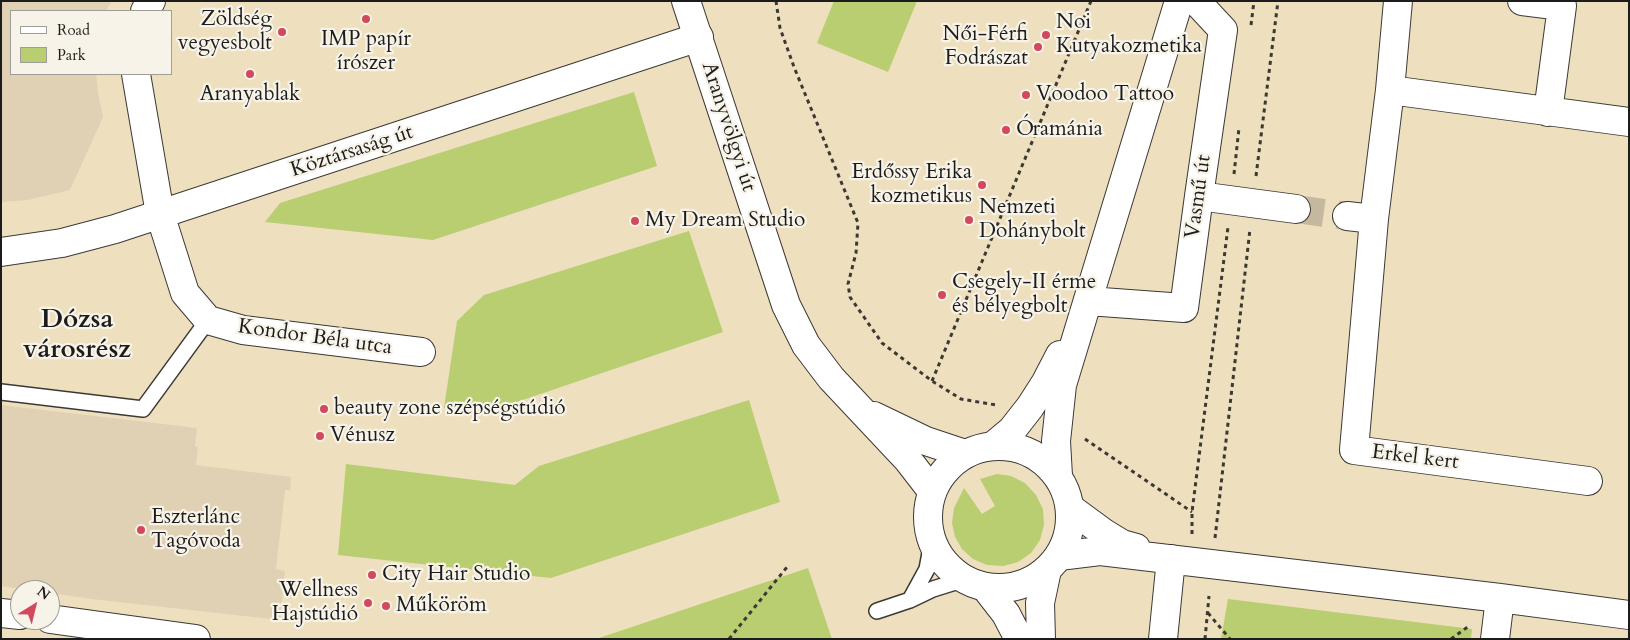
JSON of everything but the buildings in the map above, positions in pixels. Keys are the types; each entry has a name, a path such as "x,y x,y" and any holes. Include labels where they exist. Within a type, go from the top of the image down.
{"street":[{"name":"Aranyvölgyi út","path":"686,1 786,305 806,345 831,378 857,408 908,460 932,491"},
{"path":"1058,476 1056,441 1062,385 1179,1"},
{"name":"Vasmű út","path":"1088,301 1184,308 1223,30 1196,1"},
{"name":"Erkel kert","path":"1398,1 1390,90 1374,219 1354,450 1588,481"},
{"path":"1522,1 1562,6 1548,112"},
{"name":"Köztársaság út","path":"1,252 62,243 115,228 699,37"},
{"name":"Kondor Béla utca","path":"136,75 160,214 185,293 208,320 244,330 421,352"},
{"path":"1390,90 1629,122"},
{"path":"1199,196 1296,209"},
{"path":"1347,216 1374,219"},
{"path":"994,446 1012,430 1046,382 1088,301"},
{"name":"Aranyvölgyi út","path":"857,408 926,441 965,454"},
{"path":"1018,639 1006,614 975,583 943,562 932,542 928,525 928,508 932,491 940,476 951,463 965,454 983,447 1002,445 1026,450 1047,464 1058,476 1066,492 1070,508 1069,531 1053,563 1040,603 1041,639"},
{"path":"1070,508 1122,544 1171,559"},
{"path":"975,583 1008,588 1029,582 1053,563 1100,551 1629,615"},
{"path":"1163,639 1171,559"},
{"path":"1495,639 1500,598"},
{"path":"60,621 196,639"}],"lane":[{"path":"1,392 143,409 208,320"},
{"path":"910,600 927,569 932,542"},
{"path":"877,611 910,600 932,588 975,583"}],"path":[{"path":"776,1 780,28 794,67 858,223 856,253 848,284 850,297 882,343 961,399 1027,410"},
{"path":"932,380 1091,1"},
{"path":"1250,31 1254,1"},
{"path":"1058,421 1192,512 1242,201 1278,1"},
{"path":"1215,539 1242,201 1240,120"},
{"path":"728,639 787,567"},
{"path":"1205,639 1209,596"},
{"path":"1207,612 1230,639"}],"shaded area":[{"path":"1,1 112,1 107,10 10,10 10,75 96,75 103,117 70,190 28,200 1,202"},
{"name":"Eszterlánc Tagóvoda","path":"1,405 197,428 195,446 198,447 196,465 291,477 290,490 285,490 276,569 285,571 280,620 60,594 60,580 10,580 10,587 1,586"}],"green space":[{"path":"834,1 917,1 888,72 817,43"},
{"path":"634,92 657,166 433,240 265,222 280,203"},
{"path":"689,231 723,332 502,407 444,408 457,321 484,295"},
{"path":"749,400 780,502 551,578 338,555 346,464 515,485 539,466"},
{"path":"997,474 1011,476 1025,483 1036,495 1043,509 1044,525 1040,540 1031,553 1018,562 1003,566 987,565 973,559 962,549 955,537 952,523 954,508 964,488 982,514 995,506 980,479"},
{"path":"808,568 832,639 596,639"},
{"path":"1228,599 1472,629 1471,639 1221,639"}],"tunnel":[{"path":"1296,209 1347,216"}],"place":[{"name":"IMP papír írószer","path":"366,19"},
{"name":"Zöldség vegyesbolt","path":"282,32"},
{"name":"Noi Kutyakozmetika","path":"1046,35"},
{"name":"Női-Férfi Fodrászat","path":"1038,47"},
{"name":"Aranyablak","path":"250,74"},
{"name":"Voodoo Tattoo","path":"1026,95"},
{"name":"Óramánia","path":"1006,130"},
{"name":"Erdőssy Erika kozmetikus","path":"982,185"},
{"name":"Nemzeti Dohánybolt","path":"969,220"},
{"name":"My Dream Studio","path":"635,221"},
{"name":"Csegely-II érme és bélyegbolt","path":"942,295"},
{"name":"beauty zone szépségstúdió","path":"324,409"},
{"name":"Vénusz","path":"320,436"},
{"name":"Eszterlánc Tagóvoda","path":"141,530"},
{"name":"City Hair Studio","path":"372,575"},
{"name":"Wellness Hajstúdió","path":"368,603"},
{"name":"Műköröm","path":"386,606"}],"district":[{"name":"Dózsa városrész","path":"77,336"}]}
